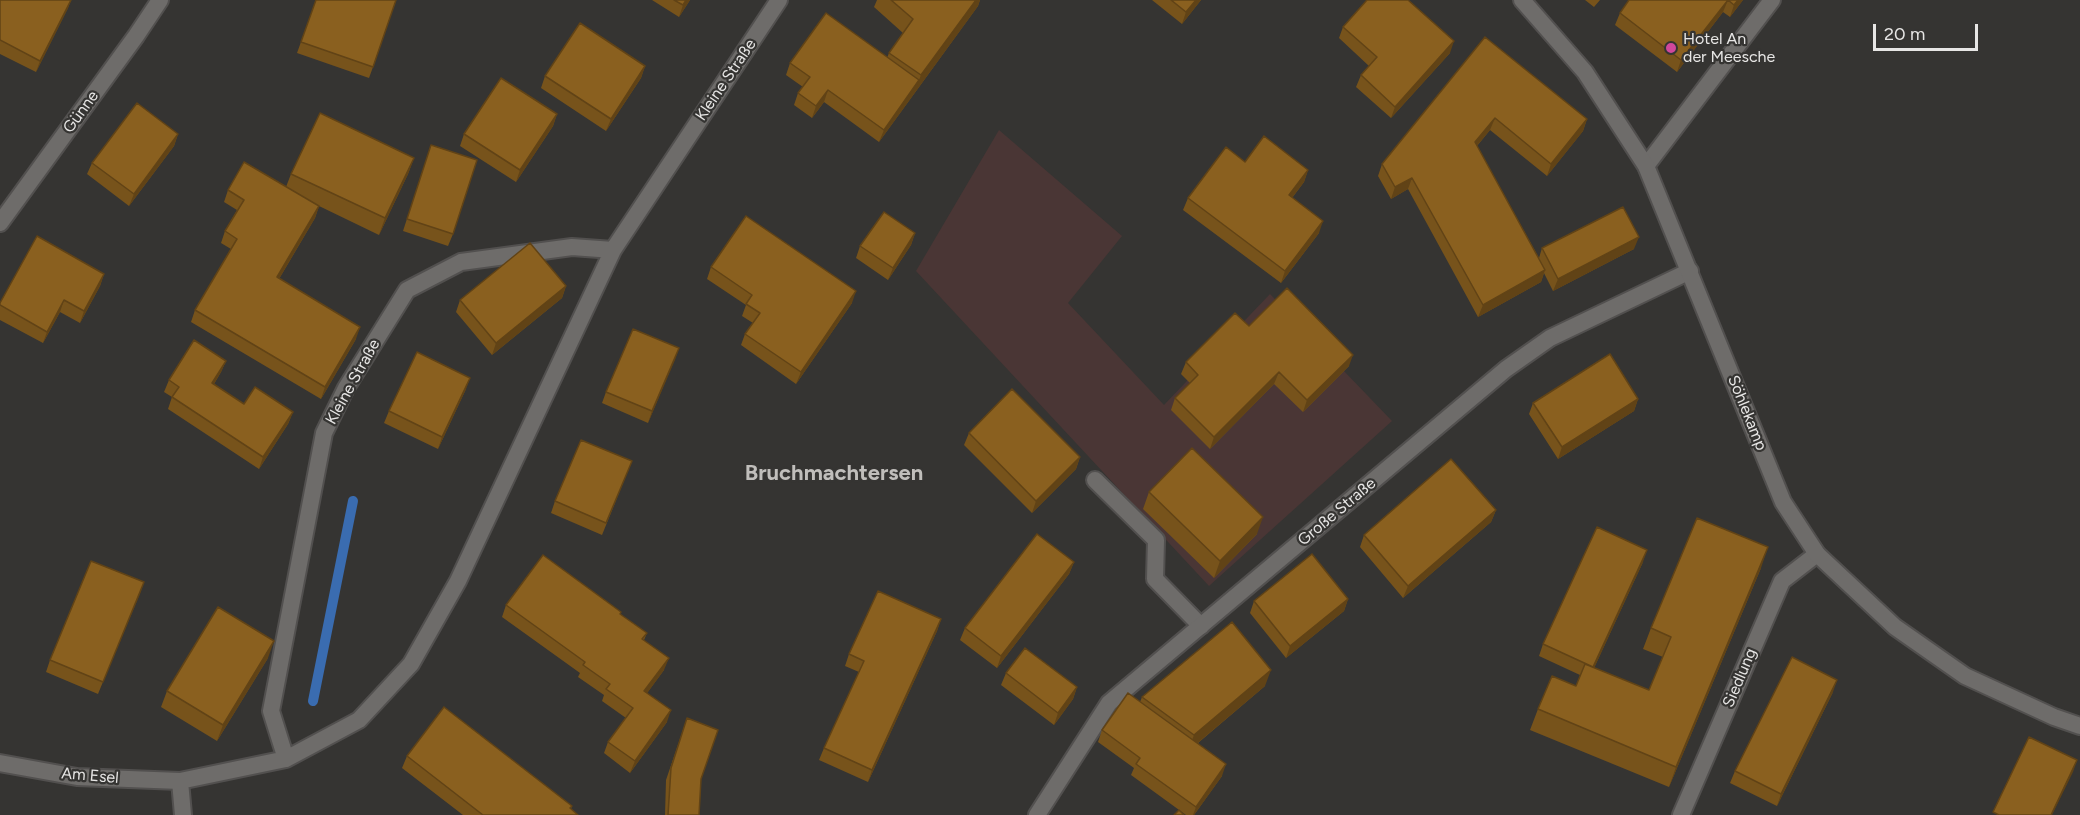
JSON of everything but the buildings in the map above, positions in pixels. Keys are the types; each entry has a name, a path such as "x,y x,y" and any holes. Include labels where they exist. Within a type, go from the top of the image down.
{"street":[{"name":"Günne","path":"0,223 160,0"},
{"name":"Kleine Straße","path":"180,781 286,759 359,720 411,664 458,581 613,250 779,0"},
{"name":"Söhlekamp","path":"1522,0 1585,72 1646,166 1783,501 1816,554 1895,627 1965,676 2054,717 2080,726"},
{"path":"1646,166 1772,0"},
{"name":"Kleine Straße","path":"286,759 270,711 324,433 346,388 407,290 461,262 572,246 613,250"},
{"name":"Große Straße","path":"1037,815 1109,703 1506,369 1550,338 1690,271"},
{"path":"1095,480 1156,540 1155,579 1201,626"},
{"name":"Siedlung","path":"1681,815 1782,581 1816,554"},
{"name":"Am Esel","path":"0,764 77,777 180,781"},
{"path":"180,781 183,815"}],"shaded area":[{"path":"999,130 1122,236 1068,303 1164,405 1270,294 1392,421 1209,586 916,271"}],"waterway":[{"path":"313,701 353,501"}],"place":[{"name":"Hotel An der Meesche","path":"1671,48"}],"district":[{"name":"Bruchmachtersen","path":"834,474"}]}
